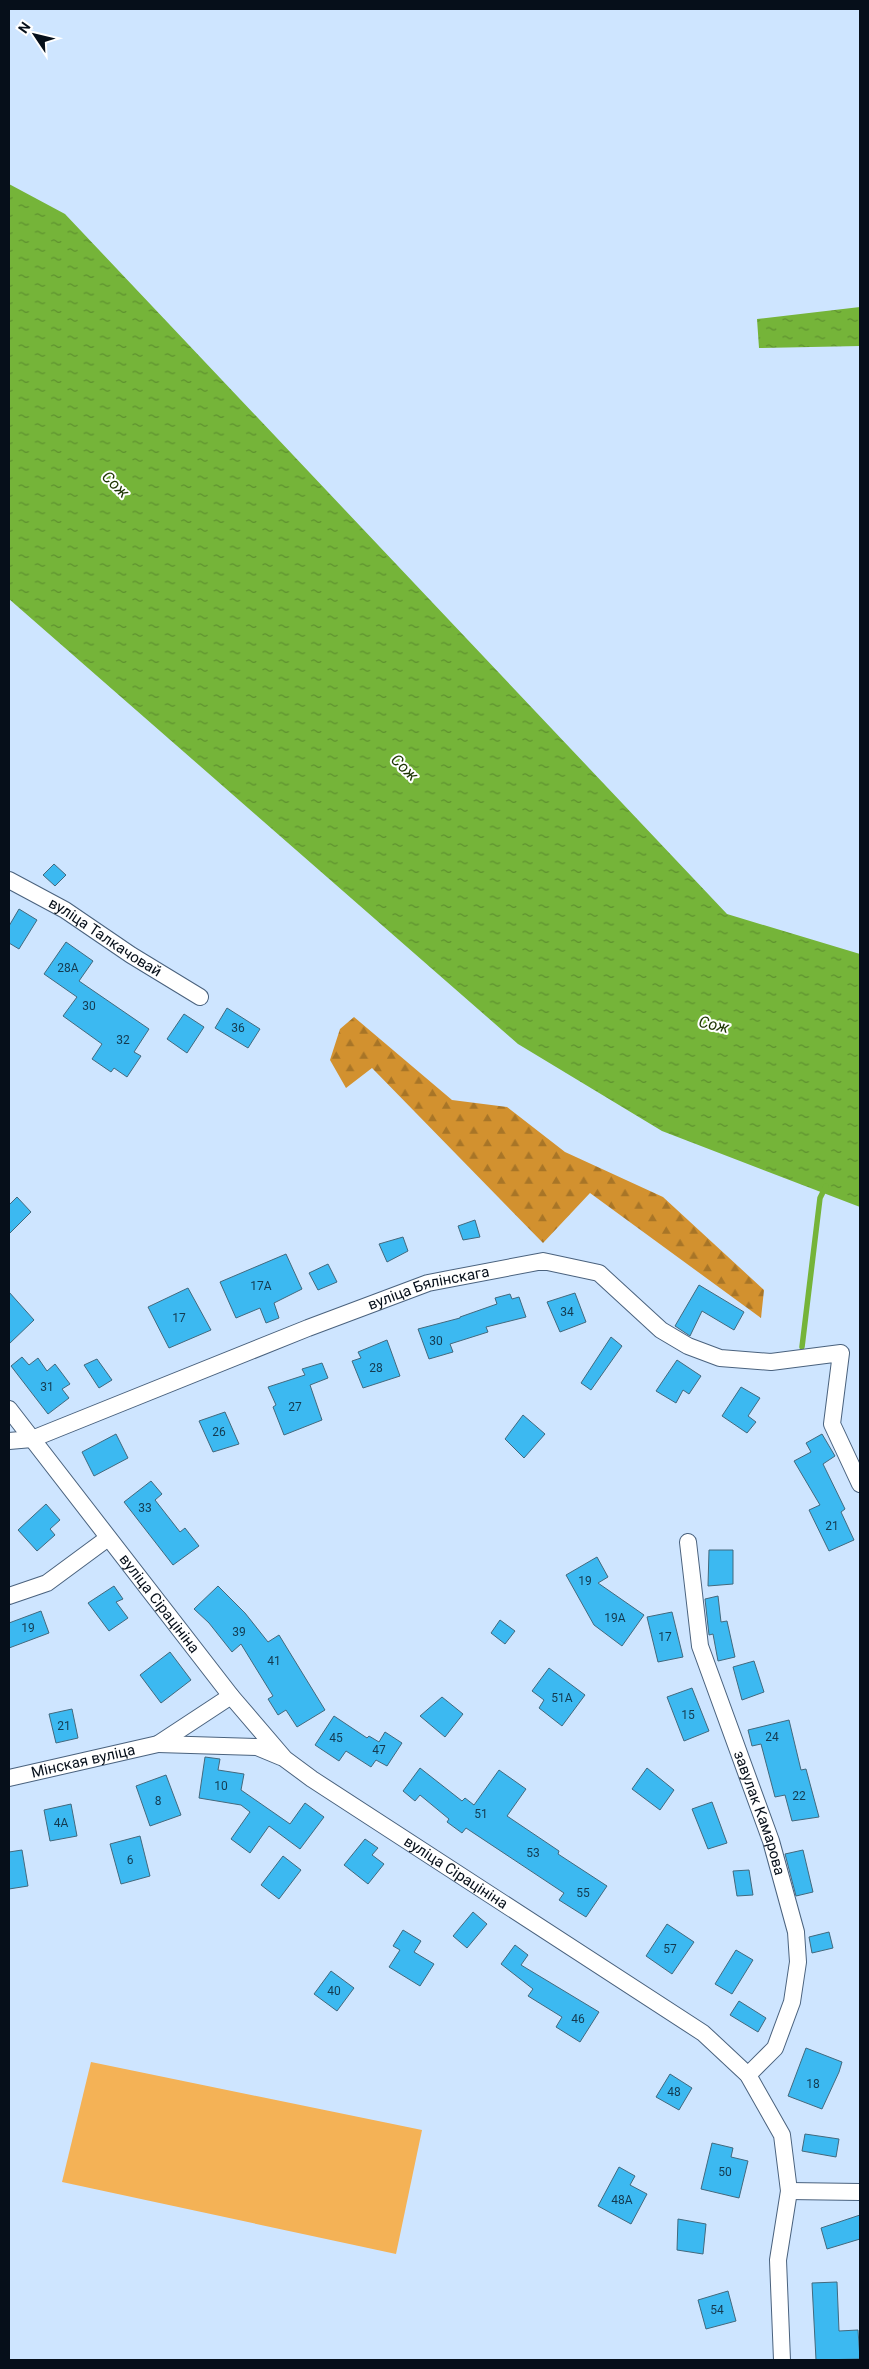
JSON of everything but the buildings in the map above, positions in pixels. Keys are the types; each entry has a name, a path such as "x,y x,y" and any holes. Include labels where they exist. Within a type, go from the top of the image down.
{"street":[{"name":"вуліца Талкачовай","path":"9,880 64,910 130,955 200,997"},
{"name":"вуліца Бялінскага","path":"9,1441 32,1439 299,1332 428,1283 543,1261 599,1273 661,1330 688,1346 720,1358 771,1362 841,1353 832,1424 860,1484"},
{"name":"вуліца Сірацініна","path":"9,1409 231,1696 285,1759 312,1779 703,2033 748,2075 782,2135 789,2192 778,2260 782,2360"},
{"path":"9,1596 47,1583 108,1538"},
{"name":"завулак Камарова","path":"688,1542 700,1646 770,1841 796,1932 798,1962 792,2002 775,2048 748,2075"},
{"name":"Мінская вуліца","path":"158,1744 231,1696"},
{"name":"Мінская вуліца","path":"9,1778 158,1744 257,1747 285,1759"},
{"path":"789,2192 860,2192"}],"green space":[{"path":"354,1017 452,1100 507,1107 565,1152 663,1197 764,1290 761,1318 590,1193 543,1243 372,1068 346,1088 330,1060 340,1029"}],"shaded area":[{"path":"91,2062 422,2130 396,2254 62,2182"}],"water":[{"name":"Сож","path":"9,184 65,214 727,914 860,954 860,1207 662,1131 518,1044 9,599"},
{"path":"860,307 860,346 759,348 757,319"}],"waterway":[{"path":"802,1347 820,1198 826,1186"}]}
